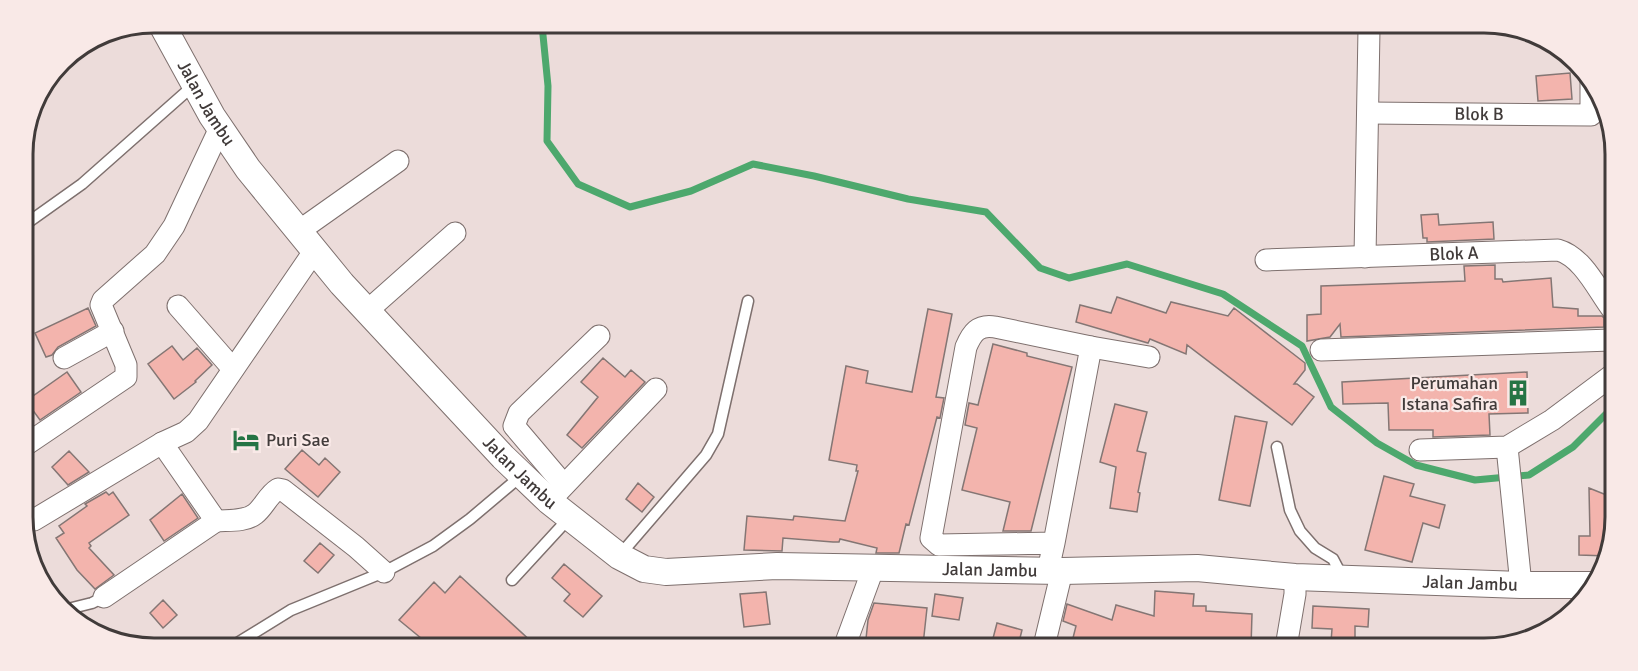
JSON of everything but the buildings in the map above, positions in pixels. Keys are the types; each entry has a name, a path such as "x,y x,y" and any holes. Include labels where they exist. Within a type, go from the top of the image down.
{"street":[{"name":"Jalan Jambu","path":"167,33 220,128 248,169 367,311 521,475 556,493 569,518 619,556 644,569 666,572 777,566 1055,571 1197,568 1295,577 1584,585"},
{"path":"1365,257 1369,33"},
{"name":"Blok B","path":"1368,113 1597,112"},
{"path":"33,440 126,377 126,365 101,305 103,300 155,254 174,226 220,128"},
{"path":"34,520 162,443 186,432 198,421 233,369 307,241 398,161"},
{"path":"367,311 454,233"},
{"name":"Blok A","path":"1266,260 1558,250 1569,253 1580,264 1605,299"},
{"path":"178,306 233,369"},
{"path":"1054,543 939,545 930,538 966,347 974,331 987,326 1149,357"},
{"path":"64,358 113,331"},
{"path":"599,336 519,413 514,426 556,493 580,471 656,389"},
{"path":"1321,350 1605,340"},
{"path":"1055,571 1054,543 1091,347"},
{"path":"1521,585 1508,454 1518,442 1605,380"},
{"path":"162,443 216,521"},
{"path":"1420,450 1508,454"},
{"path":"104,597 216,521 247,518 256,514 272,492 278,489 283,490 356,547 384,572"},
{"path":"848,638 873,569"},
{"name":"Jalan Jambu","path":"1045,638 1055,571"},
{"path":"1287,638 1295,594 1295,577"}],"lane":[{"path":"33,218 82,184 195,84"},
{"path":"619,556 706,455 718,434 748,301"},
{"path":"1276,447 1290,510 1300,531 1315,548 1333,559 1343,578"},
{"path":"246,638 291,610 384,572 433,546 470,519 521,475"},
{"path":"512,580 569,518"},
{"path":"74,608 104,597"}],"waterway":[{"path":"543,33 548,86 547,141 578,184 630,207 691,191 753,164 908,199 986,212 1040,268 1069,278 1127,264 1223,294 1302,346 1331,407 1377,443 1416,465 1475,480 1529,475 1573,447 1605,415"}],"place":[{"name":"Perumahan Istana Safira","path":"1518,393"},
{"name":"Puri Sae","path":"246,440"}]}
